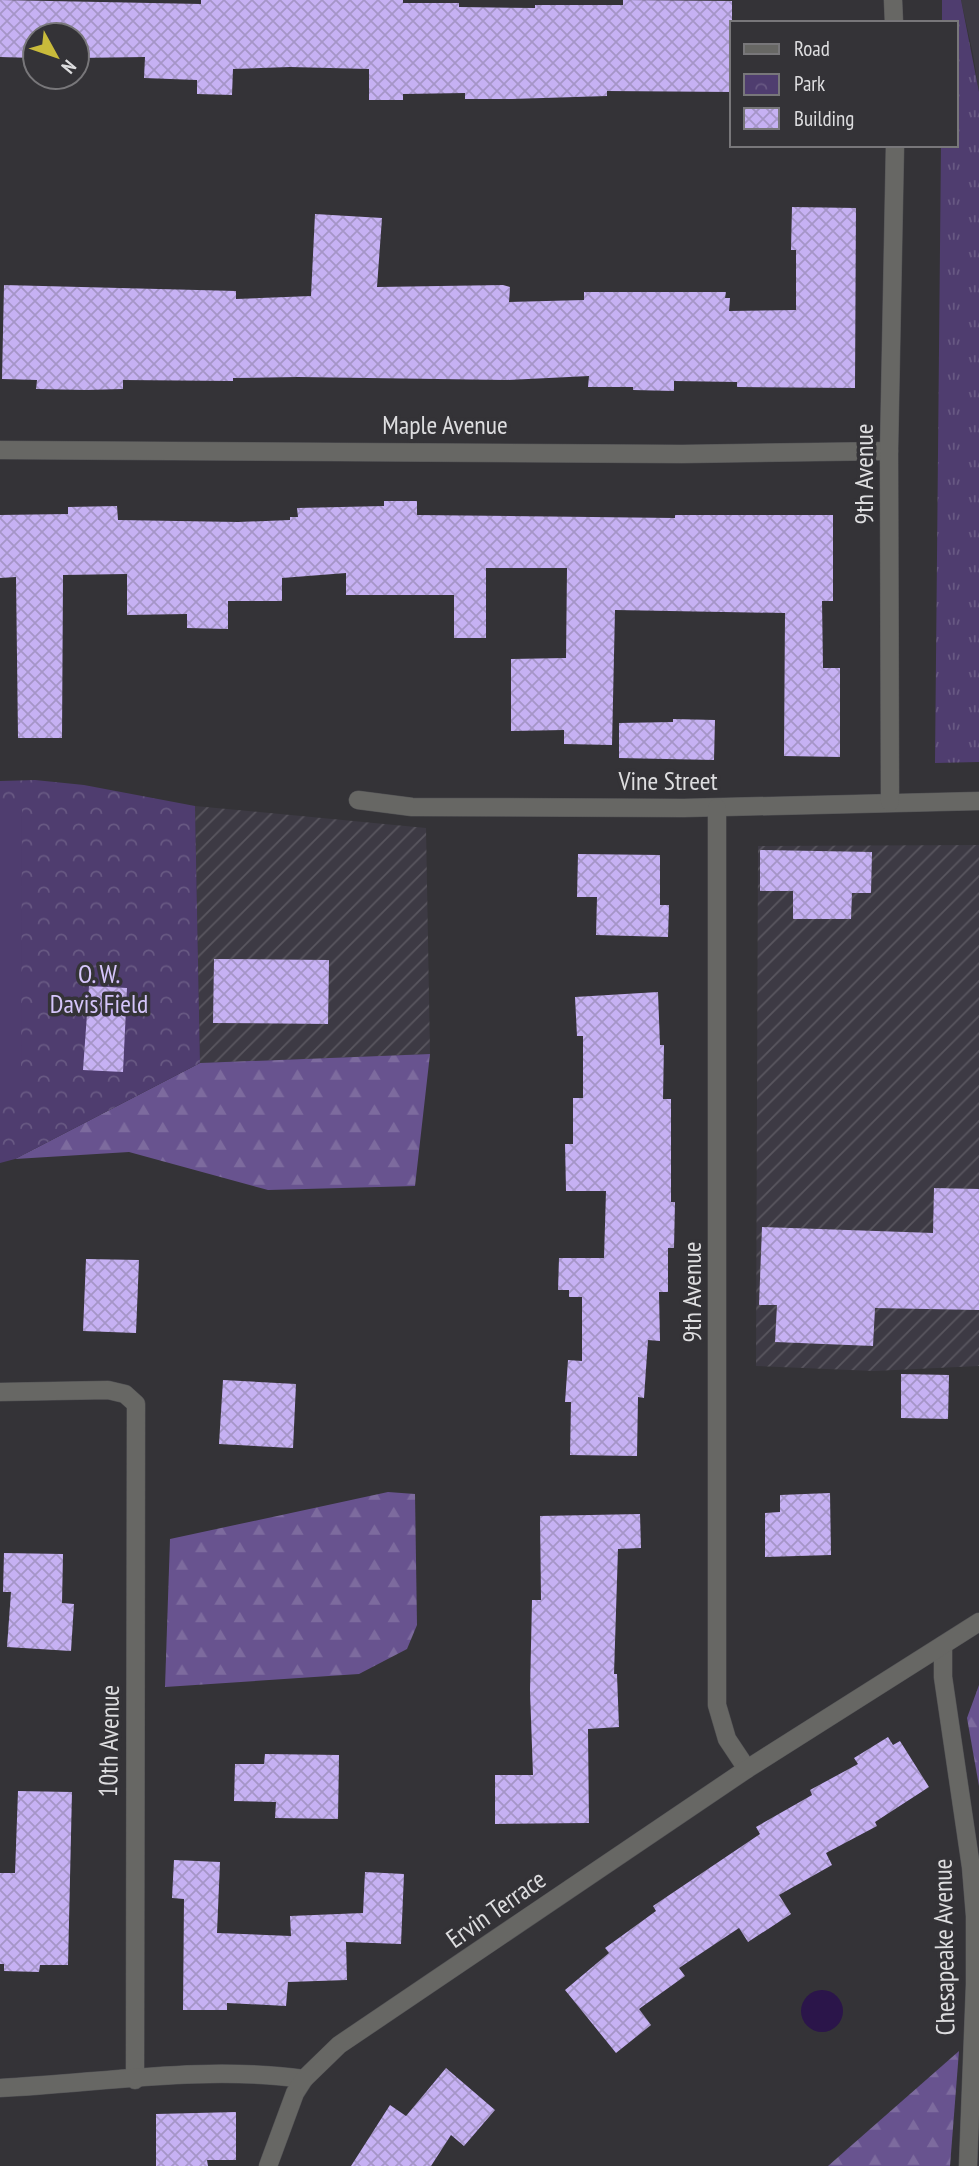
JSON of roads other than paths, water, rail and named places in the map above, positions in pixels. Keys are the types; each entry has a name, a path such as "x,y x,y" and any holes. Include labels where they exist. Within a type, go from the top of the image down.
{"street":[{"path":"894,0 894,21"},
{"name":"9th Avenue","path":"890,803 890,451 895,147"},
{"name":"Maple Avenue","path":"0,450 682,454 890,451"},
{"name":"Vine Street","path":"358,800 412,807 718,808 979,801"},
{"name":"9th Avenue","path":"718,808 717,1705 727,1740 747,1769"},
{"name":"10th Avenue","path":"0,1392 107,1390 125,1394 136,1404 135,2080"},
{"name":"Ervin Terrace","path":"304,2079 339,2045 747,1769 979,1622"},
{"name":"Chesapeake Avenue","path":"943,1645 943,1677 971,1867 975,1916 968,2166"},
{"path":"0,2088 205,2073 270,2073 304,2079 295,2093 268,2166"}],"park label":[{"name":"O. W. Davis Field","path":"99,989"}]}
